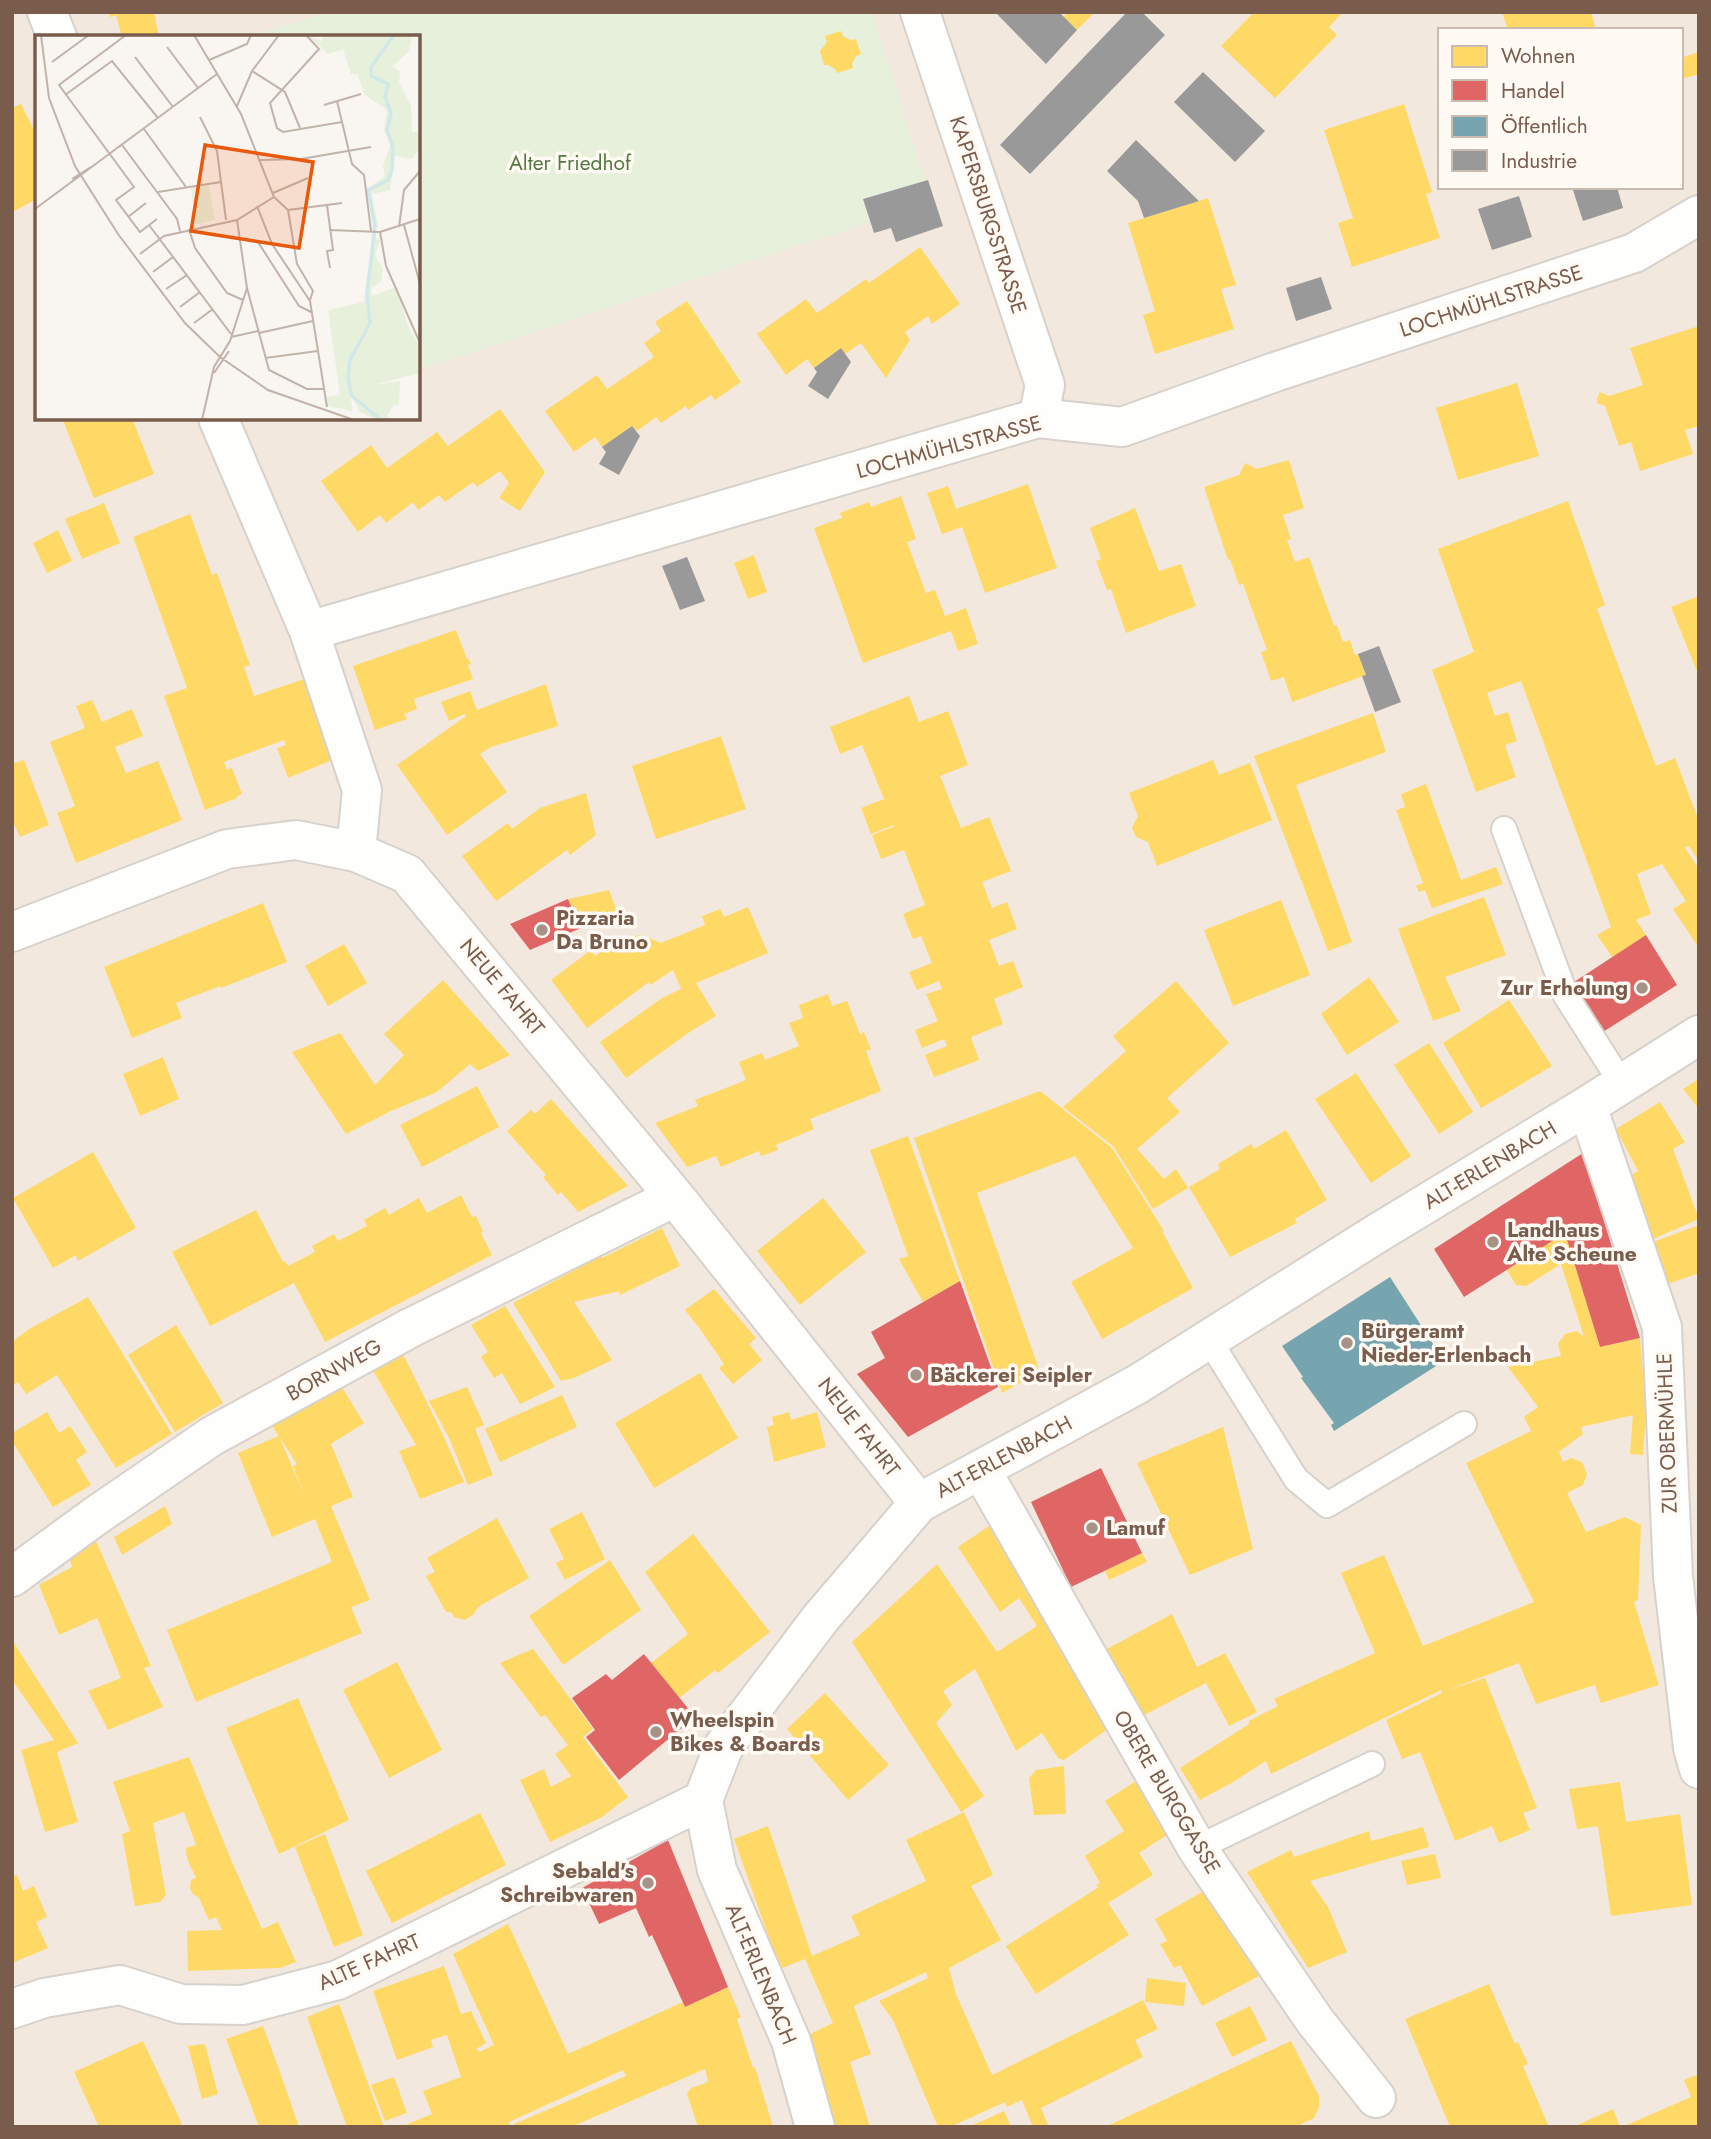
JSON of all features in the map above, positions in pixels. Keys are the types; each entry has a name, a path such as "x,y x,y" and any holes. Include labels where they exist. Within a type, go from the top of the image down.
{"street":[{"path":"47,12 56,35"},
{"name":"KAPERSBURGSTRASSE","path":"920,12 1045,385 1038,418"},
{"name":"LOCHMÜHLSTRASSE","path":"309,631 1038,418 1122,427 1275,372 1634,253 1699,215"},
{"path":"219,420 309,631 362,790 356,852"},
{"name":"NEUE FAHRT","path":"12,932 227,849 296,840 356,852 407,874 675,1197 919,1503"},
{"name":"ALT-ERLENBACH","path":"815,2127 791,2041 717,1870 703,1800 724,1746 820,1619 919,1503 1138,1384 1699,1035"},
{"name":"ZUR OBERMÜHLE","path":"1587,1106 1662,1327 1673,1576 1693,1748 1699,1769"},
{"name":"BORNWEG","path":"12,1577 212,1436 410,1328 675,1197"},
{"name":"OBERE BURGGASSE","path":"981,1470 1197,1848 1315,2021 1376,2098"},
{"name":"ALTE FAHRT","path":"12,2009 44,1998 120,1986 181,2004 243,2005 338,1980 703,1800"}],"lane":[{"path":"1504,829 1566,996 1622,1084"},
{"path":"1209,1340 1296,1479 1327,1505 1464,1424"},
{"path":"1197,1848 1372,1764"}],"shaded area":[{"path":"12,12 1699,12 1699,2127 12,2127"}],"green space":[{"name":"Alter Friedhof","path":"331,12 872,12 932,202 420,369 420,35 253,35"}],"building: Wohnen":[{"path":"109,12 154,12 159,35 121,35 116,15 110,17"},
{"path":"1068,12 1095,12 1077,30 1063,17"},
{"path":"1254,12 1343,12 1329,27 1337,35 1275,98 1221,46"},
{"path":"1502,12 1591,12 1595,28 1507,28"},
{"path":"841,31 843,36 850,40 856,39 861,54 856,56 853,68 837,73 835,69 824,65 820,51 827,42 825,36"},
{"path":"1699,52 1699,74 1683,78 1683,57"},
{"path":"21,104 35,132 35,200 12,212 12,108"},
{"path":"1404,104 1432,192 1426,194 1440,238 1352,267 1338,223 1353,218 1324,130"},
{"path":"1208,198 1236,285 1221,289 1234,329 1155,354 1143,315 1155,311 1128,223"},
{"path":"920,247 960,304 932,324 928,316 905,332 910,340 886,378 861,343 845,354 841,348 814,368 807,359 786,375 757,334 806,299 817,313 866,279 869,283"},
{"path":"687,301 741,382 715,400 711,395 688,410 686,406 661,423 656,417 637,431 632,426 602,447 595,437 574,452 545,411 597,375 607,389 654,357 644,343 661,331 655,322"},
{"path":"1699,326 1699,426 1685,430 1693,454 1640,471 1631,442 1619,446 1605,406 1597,403 1597,398 1600,392 1609,396 1643,385 1630,348"},
{"path":"1517,383 1539,456 1458,480 1436,408"},
{"path":"500,409 545,472 520,511 499,498 509,483 500,471 477,487 473,482 445,502 439,495 418,510 413,502 386,523 380,515 358,532 321,481 371,445 387,468 437,432 448,446"},
{"path":"63,420 133,420 154,474 94,498"},
{"path":"1289,460 1304,508 1283,515 1291,539 1287,540 1295,562 1309,557 1334,626 1337,625 1343,642 1350,640 1366,675 1292,702 1284,677 1271,681 1261,652 1267,650 1243,584 1239,585 1230,559 1228,560 1204,487 1239,475 1245,463 1257,469"},
{"path":"1028,484 1057,568 985,593 962,527 942,534 927,493 948,486 956,509"},
{"path":"901,496 916,539 907,542 926,593 935,590 945,616 966,608 978,644 958,651 951,631 863,663 814,528 842,518 840,513 869,502 871,507"},
{"path":"1568,501 1605,605 1597,609 1656,766 1675,758 1699,821 1699,861 1689,846 1685,848 1699,869 1699,948 1673,909 1686,901 1662,864 1637,874 1651,914 1636,920 1646,935 1613,958 1597,935 1611,927 1521,681 1487,693 1495,716 1508,712 1517,741 1505,745 1516,777 1476,792 1432,670 1474,652 1438,549"},
{"path":"104,503 120,543 82,559 65,519"},
{"path":"1135,508 1159,571 1181,564 1196,606 1126,633 1111,589 1107,590 1096,561 1101,559 1090,528"},
{"path":"190,514 212,575 217,573 250,665 244,667 254,696 304,679 335,759 288,778 277,748 286,745 284,740 224,762 227,770 232,768 242,794 205,810 164,696 187,688 133,537"},
{"path":"58,530 72,561 47,573 33,543"},
{"path":"754,555 767,592 748,599 734,563"},
{"path":"1699,596 1699,676 1671,607"},
{"path":"456,630 471,664 468,665 473,679 414,699 417,709 404,714 407,719 375,730 353,666"},
{"path":"546,684 558,726 491,747 480,754 507,792 447,835 397,765 466,716 465,714 449,721 441,702 470,691 477,710"},
{"path":"909,696 919,722 948,711 968,765 940,776 961,828 989,817 1011,871 982,882 992,908 1007,902 1017,929 989,940 999,966 1013,961 1023,987 994,999 1003,1024 971,1037 979,1060 934,1077 925,1055 947,1046 944,1039 922,1048 915,1030 938,1021 926,994 942,989 939,981 917,990 909,972 932,963 921,936 913,939 903,914 925,905 904,850 881,859 872,835 895,826 871,834 861,808 884,799 862,745 840,754 830,727"},
{"path":"92,700 102,722 132,709 143,736 115,747 126,773 158,761 182,820 76,863 57,813 75,806 50,742 85,728 76,706"},
{"path":"1373,713 1386,752 1296,785 1352,942 1328,951 1254,756"},
{"path":"721,736 746,809 656,839 632,766"},
{"path":"24,760 49,825 20,837 12,820 12,764"},
{"path":"1213,760 1219,775 1250,763 1272,820 1157,866 1148,842 1136,837 1132,828 1138,816 1129,793"},
{"path":"1426,784 1461,880 1496,867 1503,884 1432,908 1425,890 1419,892 1416,886 1423,883 1396,810 1405,807 1401,794"},
{"path":"586,793 596,835 570,855 567,850 496,901 462,856 508,823 512,829 540,808"},
{"path":"609,890 617,911 581,928 568,899"},
{"path":"1484,897 1506,955 1445,977 1461,1011 1433,1021 1398,929"},
{"path":"1281,900 1310,975 1233,1006 1204,930"},
{"path":"263,903 287,962 176,1003 182,1018 132,1038 104,967"},
{"path":"748,907 768,953 696,983 716,1016 626,1078 600,1042 662,998 681,989 673,970 650,985 649,982 587,1028 551,980 591,950 595,956 620,939 641,935 661,943 705,925 702,916 720,909 724,917"},
{"path":"344,944 367,983 328,1006 305,966"},
{"path":"1369,977 1399,1022 1347,1055 1321,1014"},
{"path":"443,980 510,1055 478,1071 470,1064 437,1092 346,1134 292,1052 340,1033 375,1085 404,1055 384,1034"},
{"path":"1176,981 1229,1043 1167,1098 1180,1112 1137,1149 1164,1179 1176,1169 1188,1188 1153,1209 1113,1146 1063,1107 1126,1051 1113,1036"},
{"path":"828,994 832,1006 847,1001 860,1034 864,1032 871,1049 866,1051 881,1091 810,1119 814,1129 776,1145 778,1150 761,1156 759,1151 721,1167 716,1156 687,1167 655,1123 698,1106 695,1100 746,1080 739,1062 762,1053 765,1060 799,1046 789,1023 803,1018 799,1005"},
{"path":"1509,1000 1552,1066 1481,1108 1443,1043"},
{"path":"1429,1043 1473,1112 1439,1134 1394,1065"},
{"path":"163,1057 179,1099 140,1116 123,1074"},
{"path":"1356,1073 1411,1156 1371,1183 1315,1099"},
{"path":"1699,1079 1699,1109 1683,1089"},
{"path":"477,1086 499,1127 422,1167 400,1125"},
{"path":"1040,1091 1112,1148 1164,1231 1193,1288 1102,1339 1071,1282 1133,1248 1075,1156 977,1193 1040,1372 1002,1393 914,1138"},
{"path":"551,1099 628,1186 578,1212 561,1192 558,1195 543,1177 546,1175 507,1131 531,1110 535,1114"},
{"path":"1660,1102 1685,1142 1673,1149 1699,1219 1653,1239 1630,1176 1638,1171 1616,1129"},
{"path":"1286,1130 1327,1200 1295,1219 1297,1223 1230,1257 1189,1187 1220,1169 1218,1164 1251,1144 1254,1149"},
{"path":"908,1136 960,1281 923,1302 899,1259 908,1256 870,1150"},
{"path":"93,1152 136,1228 78,1261 76,1255 53,1268 13,1198"},
{"path":"461,1195 472,1217 476,1216 492,1255 325,1342 294,1283 210,1326 172,1252 256,1210 283,1262 288,1266 315,1252 312,1246 334,1234 338,1241 367,1226 364,1220 385,1208 389,1215 419,1198 427,1213"},
{"path":"823,1198 866,1252 800,1305 757,1251"},
{"path":"1699,1225 1699,1273 1668,1284 1653,1242"},
{"path":"662,1228 680,1266 620,1295 619,1291 574,1302 612,1360 574,1378 561,1381 513,1303 601,1256 602,1258"},
{"path":"1565,1233 1600,1347 1640,1338 1646,1411 1643,1455 1630,1454 1633,1415 1581,1427 1583,1434 1559,1452 1563,1462 1571,1458 1582,1462 1587,1474 1583,1485 1567,1493 1586,1532 1625,1517 1641,1525 1638,1600 1634,1602 1659,1685 1601,1703 1595,1685 1536,1704 1519,1663 1445,1691 1485,1678 1537,1808 1523,1813 1530,1830 1499,1843 1492,1826 1455,1841 1420,1752 1402,1759 1386,1720 1442,1693 1441,1690 1271,1774 1266,1761 1200,1800 1180,1768 1249,1724 1249,1721 1278,1706 1274,1699 1375,1653 1341,1573 1384,1555 1423,1646 1534,1602 1466,1463 1531,1431 1524,1417 1538,1407 1508,1367 1561,1356 1558,1344 1565,1334 1577,1331 1584,1337 1561,1264 1526,1286 1516,1285 1507,1270"},
{"path":"714,1289 756,1338 749,1344 762,1360 733,1384 719,1368 724,1364 685,1310"},
{"path":"88,1297 172,1434 116,1468 57,1375 26,1394 18,1382 12,1386 12,1342 29,1329"},
{"path":"505,1306 555,1387 520,1404 502,1373 494,1378 481,1357 488,1352 471,1325"},
{"path":"176,1325 223,1403 175,1432 128,1355"},
{"path":"402,1352 464,1482 420,1499 399,1451 416,1445 371,1367"},
{"path":"700,1373 738,1438 654,1488 615,1423"},
{"path":"338,1381 364,1423 331,1444 353,1497 331,1506 370,1600 351,1607 362,1633 196,1702 167,1630 332,1562 315,1519 272,1537 238,1453 279,1436 271,1424","holes":["279,1437 297,1464 293,1466 306,1499"]},
{"path":"467,1387 484,1425 475,1429 493,1475 468,1485 450,1440 429,1401"},
{"path":"562,1395 577,1427 500,1462 485,1429"},
{"path":"47,1412 59,1433 70,1426 87,1452 76,1460 91,1485 53,1507 12,1441 12,1433"},
{"path":"789,1412 791,1420 817,1412 826,1447 774,1462 767,1427 774,1425 772,1417"},
{"path":"1223,1427 1253,1549 1190,1575 1137,1463"},
{"path":"165,1506 172,1524 122,1555 114,1537"},
{"path":"582,1512 605,1559 565,1580 556,1563 564,1559 549,1529"},
{"path":"497,1518 529,1578 478,1607 474,1614 465,1620 454,1617 451,1612 446,1612 426,1576 435,1572 427,1558"},
{"path":"992,1524 1112,1726 1064,1760 1058,1758 1042,1733 1016,1751 975,1669 943,1691 952,1705 936,1723 984,1796 961,1812 852,1642 937,1564 997,1652 1037,1626 1019,1598 1000,1612 958,1547"},
{"path":"693,1534 770,1632 718,1673 715,1670 679,1698 651,1663 688,1634 645,1572"},
{"path":"96,1541 151,1666 144,1668 163,1707 108,1730 88,1691 121,1678 97,1618 59,1635 39,1585 72,1567 70,1560"},
{"path":"1142,1553 1147,1562 1109,1580 1105,1571"},
{"path":"610,1560 641,1610 563,1665 529,1616"},
{"path":"1172,1614 1197,1667 1225,1653 1257,1712 1229,1726 1206,1683 1144,1715 1105,1650"},
{"path":"12,1640 78,1743 57,1752 78,1822 45,1832 21,1750 54,1740 12,1680"},
{"path":"533,1649 593,1729 583,1737 628,1797 602,1817 550,1842 520,1780 544,1769 551,1787 571,1776 555,1754 568,1745 545,1715 541,1717 500,1663"},
{"path":"397,1662 442,1750 389,1778 343,1690"},
{"path":"825,1693 889,1765 848,1800 787,1729"},
{"path":"298,1698 349,1820 279,1854 226,1728"},
{"path":"189,1757 262,1929 278,1922 296,1962 280,1968 188,1971 187,1931 222,1930 216,1917 209,1920 199,1898 190,1888 191,1880 196,1878 187,1859 186,1848 196,1845 184,1812 153,1823 166,1895 160,1902 135,1906 122,1834 130,1831 113,1782"},
{"path":"1064,1766 1066,1814 1034,1815 1029,1778 1036,1770"},
{"path":"1136,1781 1170,1833 1139,1853 1153,1875 1108,1903 1129,1935 1036,1994 1006,1946 1099,1887 1096,1885 1100,1883 1085,1856 1124,1831 1105,1801"},
{"path":"1620,1782 1626,1822 1680,1814 1692,1905 1611,1916 1598,1826 1577,1829 1569,1789"},
{"path":"964,1812 993,1875 971,1886 1001,1940 949,1968 956,1994 992,2075 1143,2000 1158,2029 1135,2040 1143,2057 1041,2108 1049,2127 1033,2127 1022,2100 1007,2107 1005,2102 950,2127 938,2127 893,2020 879,2001 928,1978 926,1972 854,2006 871,2054 850,2062 870,2127 831,2127 804,2037 833,2023 805,1959 780,1969 734,1839 768,1826 812,1956 860,1935 851,1916 926,1881 906,1840"},
{"path":"480,1813 506,1865 392,1923 366,1871"},
{"path":"1423,1827 1429,1847 1310,1881 1328,1907 1347,1952 1308,1968 1247,1872 1291,1850 1294,1857 1369,1831 1371,1841"},
{"path":"325,1834 363,1935 334,1947 295,1847"},
{"path":"1435,1854 1441,1878 1407,1885 1401,1861"},
{"path":"17,1875 23,1891 34,1886 47,1917 36,1922 48,1948 12,1963 12,1876"},
{"path":"1209,1888 1259,1976 1202,2006 1180,1965 1174,1968 1160,1944 1167,1941 1155,1919"},
{"path":"508,1924 568,2054 683,2002 685,2007 728,1987 741,2017 737,2019 773,2127 698,2127 687,2094 691,2088 708,2082 705,2069 571,2127 515,2127 514,2124 626,2076 623,2070 509,2122 511,2127 401,2127 432,2114 423,2091 461,2077 447,2035 431,2040 433,2047 397,2060 373,1991 444,1966 461,2014 471,2011 486,2043 476,2049 479,2052 494,2045 453,1954"},
{"path":"1147,1978 1186,1983 1184,2006 1145,2002"},
{"path":"1489,1984 1515,2044 1518,2042 1528,2064 1523,2066 1549,2127 1450,2127 1405,2019"},
{"path":"339,2004 384,2127 347,2127 327,2073 307,2017"},
{"path":"1250,2006 1267,2040 1232,2057 1215,2023"},
{"path":"263,2026 299,2127 259,2127 226,2039"},
{"path":"143,2041 182,2124 176,2127 99,2127 74,2072"},
{"path":"1291,2041 1319,2096 1319,2107 1314,2118 1295,2127 1105,2127"},
{"path":"205,2044 218,2094 202,2099 188,2046"},
{"path":"1699,2074 1699,2127 1622,2127 1691,2097 1684,2080"},
{"path":"394,2077 407,2113 385,2121 371,2085"},
{"path":"1613,2109 1620,2127 1573,2127"},
{"path":"1004,2111 1011,2127 969,2127"}],"building: Handel":[{"path":"568,899 581,928 530,950 510,924"},
{"path":"1646,935 1677,985 1603,1032 1571,984"},
{"path":"1583,1153 1640,1338 1600,1347 1565,1233 1464,1297 1434,1249"},
{"path":"960,1281 998,1387 908,1437 857,1374 885,1358 871,1332"},
{"path":"1101,1468 1142,1553 1071,1587 1031,1502"},
{"path":"644,1654 695,1717 619,1780 586,1737 595,1730 572,1698 606,1674 612,1680"},
{"path":"668,1840 728,1987 685,2007 652,1935 649,1937 636,1908 599,1924 582,1888"}],"building: Öffentlich":[{"path":"1390,1277 1444,1361 1334,1431 1331,1425 1334,1423 1301,1378 1303,1377 1282,1346"}],"building: Industrie":[{"path":"995,12 1059,12 1077,30 1046,64"},
{"path":"1127,12 1142,12 1165,35 1030,174 1000,145"},
{"path":"1203,72 1265,131 1235,162 1174,102"},
{"path":"1136,140 1199,201 1144,218 1138,201 1107,171"},
{"path":"928,180 943,226 896,242 891,228 874,233 863,199"},
{"path":"1573,189 1618,189 1623,208 1583,221"},
{"path":"1519,196 1532,237 1492,250 1478,209"},
{"path":"1321,277 1332,309 1296,321 1286,288"},
{"path":"841,348 851,362 828,399 808,386 817,372 814,368"},
{"path":"632,426 640,436 619,475 599,464 606,452 602,447"},
{"path":"687,557 705,601 680,610 662,566"},
{"path":"1379,646 1401,702 1375,712 1362,676 1366,675 1358,654"}],"place":[{"name":"Pizzaria Da Bruno","path":"542,930"},
{"name":"Zur Erholung","path":"1642,988"},
{"name":"Landhaus Alte Scheune","path":"1493,1242"},
{"name":"Bürgeramt Nieder-Erlenbach","path":"1347,1343"},
{"name":"Bäckerei Seipler","path":"916,1375"},
{"name":"Lamuf","path":"1092,1528"},
{"name":"Wheelspin Bikes & Boards","path":"656,1732"},
{"name":"Sebald's Schreibwaren","path":"648,1883"}]}
